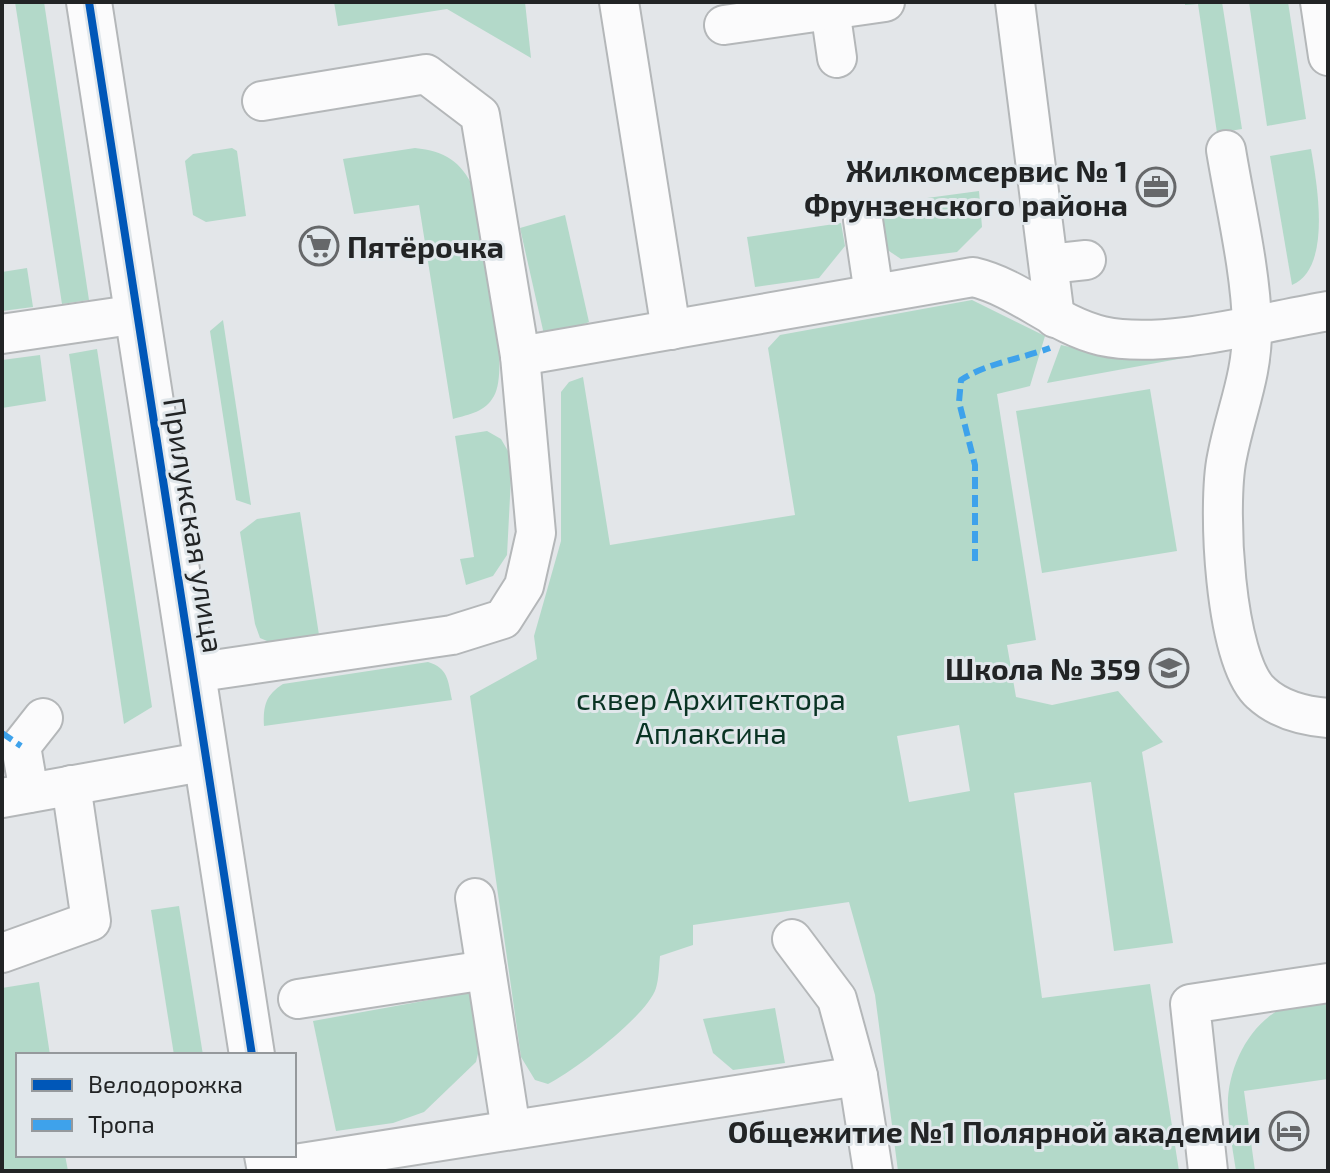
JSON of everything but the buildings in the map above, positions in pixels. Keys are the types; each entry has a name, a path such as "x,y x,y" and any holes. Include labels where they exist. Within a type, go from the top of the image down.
{"street":[{"name":"Прилукская улица","path":"89,2 252,1053"}],"lane":[{"path":"619,2 671,330"},
{"path":"724,25 829,6 885,2"},
{"path":"1015,2 1055,318"},
{"path":"1320,2 1328,56"},
{"path":"829,6 837,58"},
{"path":"193,673 452,635 503,619 524,586 536,533 520,356 480,115 426,74 262,101"},
{"path":"1226,150 1252,324 1250,375 1226,459 1225,577 1235,644 1259,693 1300,715 1328,718"},
{"path":"863,220 874,294"},
{"path":"1049,264 1086,260"},
{"path":"520,356 973,277 996,283 1055,318 1101,336 1151,341 1328,311"},
{"path":"2,334 138,314"},
{"path":"43,718 21,746 15,796 207,761"},
{"path":"2,953 91,921 71,785"},
{"path":"475,898 511,1130"},
{"path":"792,939 837,999 858,1076 873,1171"},
{"path":"298,999 486,970"},
{"path":"1208,1171 1190,1004 1328,983"},
{"path":"269,1165 858,1076"}],"green space":[{"path":"15,2 44,2 89,300 62,304"},
{"path":"334,2 525,2 531,58 447,9 338,26"},
{"path":"1185,2 1222,2 1242,129 1217,133 1198,4 1185,5"},
{"path":"1249,2 1288,2 1306,119 1267,126"},
{"path":"232,148 237,151 246,216 206,222 193,215 185,161 193,154"},
{"path":"415,148 451,159 469,179 474,189 493,296 499,356 499,380 494,396 482,409 453,419 419,205 354,214 343,159"},
{"path":"1311,149 1319,208 1317,247 1304,276 1292,285 1270,156"},
{"path":"979,191 982,227 957,252 901,259 886,249 881,217 929,209 927,198"},
{"path":"565,215 589,322 545,339 520,228"},
{"path":"841,223 845,246 819,278 755,287 747,237"},
{"path":"27,268 33,307 2,311 2,272"},
{"name":"сквер Архитектора Аплаксина","path":"972,300 1045,336 1030,386 997,394 1036,640 1007,645 1016,697 1052,705 1118,691 1163,742 1142,752 1173,943 1114,951 1091,782 1014,793 1042,998 1150,984 1179,1171 898,1171 875,995 849,902 693,925 693,945 660,956 657,984 650,999 625,1027 591,1055 548,1084 535,1080 521,1057 470,696 537,659 534,636 561,541 561,392 569,382 583,377 610,545 795,515 768,348 780,335","holes":["959,725 970,791 909,802 897,736"]},
{"path":"223,320 251,505 236,500 210,331"},
{"path":"1061,345 1136,355 1211,353 1047,383"},
{"path":"97,349 152,707 124,724 69,354"},
{"path":"40,355 46,401 2,408 2,360"},
{"path":"1150,389 1177,551 1042,573 1016,411"},
{"path":"487,431 501,439 512,458 507,555 493,576 466,585 460,559 474,557 455,436"},
{"path":"300,512 319,635 274,644 260,638 255,624 240,532 257,519"},
{"path":"428,662 443,671 452,700 264,726 267,701 283,684"},
{"path":"179,906 203,1053 174,1053 151,910"},
{"path":"39,982 50,1053 16,1053 16,1157 65,1157 68,1171 2,1171 2,988"},
{"path":"473,992 481,1041 476,1062 424,1112 393,1123 336,1131 313,1021"},
{"path":"1328,1000 1328,1079 1244,1091 1255,1171 1236,1171 1228,1094 1244,1046 1264,1021 1277,1011 1295,1004"},
{"path":"775,1008 785,1063 733,1070 713,1053 703,1019"}],"marked path":[{"path":"975,561 975,465 959,402 961,380 993,365 1050,348"},
{"path":"2,733 21,746"}],"cycle path":[{"path":"89,2 252,1053"}],"place":[{"name":"Жилкомсервис № 1 Фрунзенского района","path":"1156,187"},
{"name":"Пятёрочка","path":"319,246"},
{"name":"Школа № 359","path":"1169,668"},
{"name":"Общежитие №1 Полярной академии","path":"1289,1131"}]}
